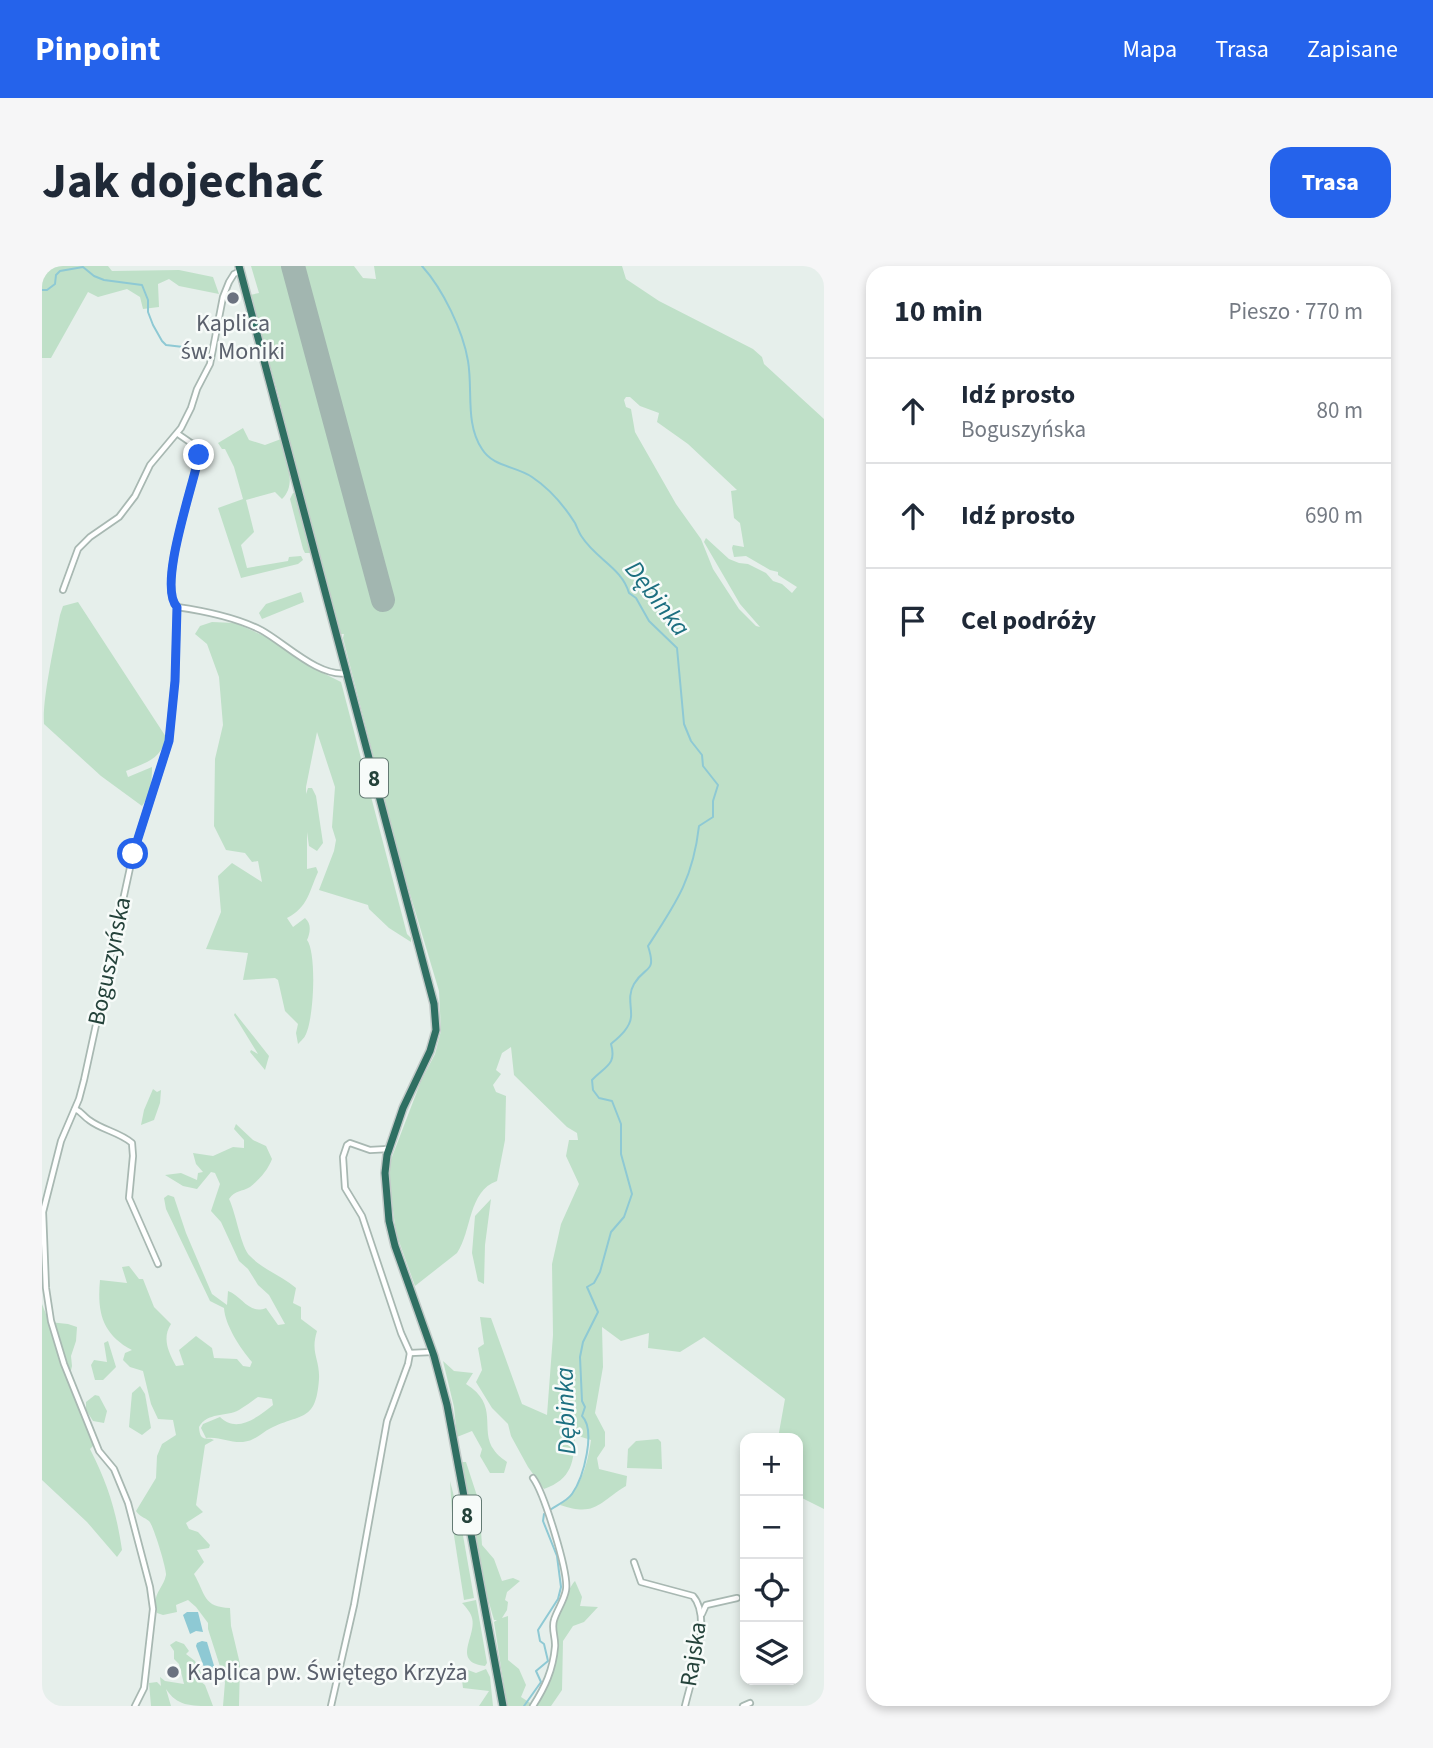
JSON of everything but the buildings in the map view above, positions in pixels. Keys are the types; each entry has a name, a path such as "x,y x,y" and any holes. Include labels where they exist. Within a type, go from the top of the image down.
{"highway":[{"name":"8","path":"239,268 436,1012 436,1030 430,1051 407,1097 388,1149 385,1173 391,1234 432,1352 447,1405 501,1706"}],"street":[{"path":"63,590 78,549 119,517 135,496 150,465 178,433 210,364 229,282 239,268"},
{"name":"Boguszyńska","path":"135,1706 144,1688 153,1609 150,1587 128,1503 114,1469 99,1451 64,1364 51,1321 46,1288 43,1212 61,1141 75,1110 84,1080 133,854 170,731 175,681 177,607 170,597 174,559 199,455 194,445 178,433"},
{"path":"177,607 219,615 259,629 322,670 337,674 347,673"},
{"path":"75,1110 81,1111 93,1123 131,1143 133,1156 129,1198 158,1264"},
{"path":"331,1706 354,1605 387,1421 410,1353 362,1216 347,1193 343,1179 344,1150 348,1144 356,1144 370,1150 388,1149"},
{"path":"410,1353 432,1352"},
{"path":"533,1478 542,1496 558,1547 567,1588 554,1620 552,1667 544,1689 533,1706"},
{"name":"Rajska","path":"634,1562 641,1582 694,1596 697,1600 701,1632 685,1706"},
{"path":"701,1617 706,1605 737,1598"},
{"path":"743,1706 750,1703"}],"green space":[{"path":"42,266 108,266 112,271 179,270 213,277 219,294 179,286 169,279 158,284 159,307 143,309 140,297 127,289 98,297 88,292 51,358 42,358"},
{"path":"251,266 354,266 363,278 376,279 374,266 622,266 626,279 659,301 753,349 762,357 764,364 824,419 824,1509 803,1498 803,1433 779,1433 785,1399 704,1337 680,1352 648,1348 649,1333 621,1341 602,1327 603,1367 595,1413 605,1432 605,1446 597,1458 599,1469 627,1476 626,1486 589,1509 560,1505 578,1484 587,1459 591,1440 575,1435 570,1468 561,1480 544,1489 528,1467 511,1436 508,1424 492,1408 476,1382 482,1370 478,1348 484,1344 480,1317 491,1318 522,1404 547,1415 553,1335 552,1264 561,1224 579,1184 566,1156 569,1140 578,1140 577,1133 567,1127 514,1075 511,1047 502,1053 496,1070 501,1074 493,1085 496,1092 506,1096 505,1140 497,1181 481,1193 476,1202 457,1253 415,1286 396,1233 390,1187 390,1162 421,1081 435,1054 441,1031 439,991 399,857 344,634 341,634 250,295 259,293","holes":["630,397 640,406 659,413 657,422 688,444 737,490 731,491 734,518 740,523 744,547 733,545 734,557 746,556 778,572 778,575 797,587 792,593 766,573 729,559 706,538 704,542 740,604 760,627 739,609 713,569 701,539 676,504 635,432 631,409 626,407 624,400"]},
{"path":"243,428 249,440 265,445 281,439 290,479 287,493 282,499 275,492 246,500 254,532 241,545 247,568 288,561 289,557 301,556 303,560 298,564 241,578 218,508 243,499 234,467 225,449 218,443"},
{"path":"293,493 297,493 311,553 305,553 303,549 290,499"},
{"path":"301,592 304,602 262,619 259,613 266,604"},
{"path":"78,602 166,737 157,755 126,771 128,777 152,767 150,787 142,806 101,776 44,724 47,686 60,615 63,606"},
{"path":"212,622 235,623 271,639 315,669 341,682 407,934 411,938 411,942 389,928 368,905 319,890 336,840 332,827 335,787 317,732 306,794 308,788 312,788 316,796 323,843 317,851 309,846 307,832 307,869 316,867 318,872 304,904 287,918 293,927 305,918 310,926 307,940 313,972 311,1016 305,1037 298,1044 298,1024 285,1011 278,980 243,980 248,953 206,949 221,912 218,876 232,863 262,882 258,861 252,862 245,853 226,850 214,826 215,759 223,725 219,677 207,644 195,634 200,626"},
{"path":"235,1013 269,1056 265,1070 250,1052 251,1050 258,1054"},
{"path":"153,1089 157,1092 161,1090 160,1103 154,1120 141,1125 144,1110"},
{"path":"236,1124 253,1140 266,1146 272,1159 257,1181 229,1199 241,1238 247,1252 255,1261 296,1288 293,1303 301,1307 301,1319 317,1331 314,1345 319,1379 315,1403 306,1414 271,1428 251,1440 238,1442 206,1438 201,1428 203,1424 220,1417 233,1424 247,1422 273,1405 272,1399 258,1397 239,1410 207,1419 199,1427 203,1438 214,1440 205,1445 196,1505 203,1512 186,1523 189,1529 198,1532 210,1545 209,1548 197,1550 204,1562 194,1574 206,1599 215,1605 230,1608 231,1626 240,1664 239,1706 223,1706 225,1682 208,1623 188,1600 176,1605 177,1612 163,1615 157,1613 155,1601 165,1580 166,1571 151,1524 136,1511 156,1478 157,1456 162,1444 176,1435 173,1420 158,1419 151,1404 143,1371 130,1367 123,1360 125,1353 132,1350 108,1329 101,1312 99,1292 100,1280 127,1283 122,1267 129,1266 139,1279 143,1279 154,1307 171,1324 167,1345 176,1366 184,1365 179,1350 196,1336 212,1348 214,1358 237,1359 243,1366 250,1367 252,1362 234,1336 224,1308 210,1301 166,1209 164,1198 168,1195 174,1197 212,1294 227,1305 228,1291 233,1293 250,1307 266,1308 278,1325 285,1324 269,1295 239,1261 221,1222 211,1211 220,1184 215,1173 211,1172 197,1189 183,1186 165,1175 181,1173 197,1180 198,1173 203,1172 196,1164 193,1153 213,1156 233,1147 244,1148 244,1140 234,1129"},
{"path":"491,1199 485,1245 484,1284 478,1281 472,1253 475,1216"},
{"path":"42,1304 49,1322 77,1327 68,1383 94,1445 90,1449 114,1510 122,1550 117,1557 87,1522 42,1480"},
{"path":"108,1341 116,1367 103,1380 95,1380 91,1365 94,1360 107,1362 104,1343"},
{"path":"443,1361 454,1371 473,1373 466,1384 483,1400 490,1442 497,1454 507,1462 504,1473 490,1473 480,1456 482,1449 472,1431 457,1437 454,1407"},
{"path":"140,1386 145,1394 151,1428 142,1435 129,1427 132,1393"},
{"path":"95,1395 99,1396 107,1411 104,1423 93,1421 86,1410 86,1402"},
{"path":"658,1439 661,1442 662,1469 627,1468 628,1449 636,1441"},
{"path":"462,1462 466,1462 479,1502 482,1545 494,1559 502,1581 513,1578 520,1581 507,1592 507,1610 502,1618 508,1616 508,1660 519,1669 526,1685 521,1697 532,1704 531,1706 507,1706 494,1622 497,1620 494,1620 486,1592"},
{"path":"450,1481 461,1524 474,1598 464,1600 453,1529"},
{"path":"575,1581 582,1597 580,1606 598,1607 584,1622 573,1626 563,1641 562,1690 551,1706 535,1706 553,1671 557,1621 565,1598"},
{"path":"476,1600 487,1663 485,1666 475,1664 467,1654 473,1625 469,1612 462,1603"},
{"path":"176,1641 184,1644 189,1651 186,1654 195,1661 201,1673 200,1681 205,1685 213,1706 185,1704 175,1699 166,1689 171,1706 151,1706 149,1683 157,1682 161,1686 160,1677 165,1681 184,1684 170,1645"},
{"path":"486,1669 490,1677 493,1706 479,1706 489,1691 463,1688 461,1672 468,1670 476,1673"}],"water":[{"path":"187,1612 198,1612 203,1632 190,1634 183,1615"},
{"path":"202,1641 207,1642 215,1669 206,1670 204,1667 196,1646"}],"waterway":[{"name":"Dębinka","path":"422,266 444,298 462,337 468,361 473,429 482,449 498,463 526,473 561,503 588,545 615,570 649,621 677,648 684,724 691,741 702,755 703,766 718,785 713,801 713,817 699,826 688,876 667,917 648,946 650,965 632,988 629,1025 611,1044 612,1057 609,1065 592,1080 593,1090 599,1098 612,1101 621,1124 621,1154 632,1194 624,1217 611,1232 600,1272 594,1283 587,1287 598,1312 583,1342 580,1357 582,1401 585,1407 582,1416 588,1432 584,1466 572,1494 550,1510"},
{"path":"42,290 55,284 56,275 60,271 83,267 104,280 142,285 148,300 148,312 162,341 166,345 192,348"},
{"name":"Dębinka","path":"524,1706 541,1682 536,1671 548,1661 538,1630 558,1599 561,1587 557,1556 543,1521 544,1514"}],"runway":[{"path":"293,266 383,600"}],"place":[{"name":"Kaplica św. Moniki","path":"233,298"},
{"name":"Kaplica pw. Świętego Krzyża","path":"173,1672"}],"route":[{"path":"133,854 169,741 175,681 177,607 170,597 170,586 176,546 199,455"}]}
